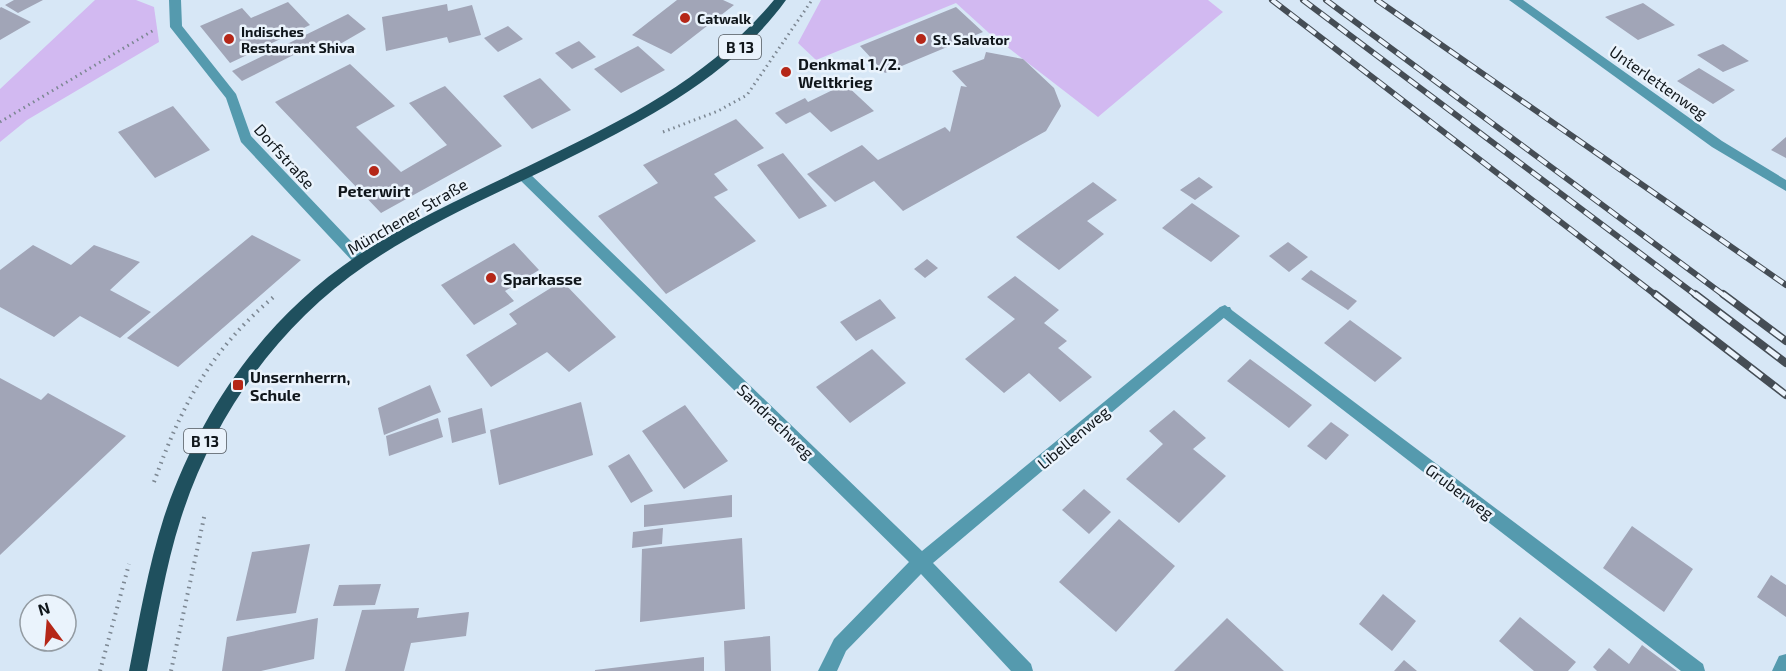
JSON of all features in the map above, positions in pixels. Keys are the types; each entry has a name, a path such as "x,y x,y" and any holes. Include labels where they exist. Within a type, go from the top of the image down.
{"main road":[{"name":"Münchener Straße","path":"138,671 172,518 192,464 218,416 258,356 305,304 361,261 631,121 691,86 734,53 760,27 780,0"}],"street":[{"name":"Dorfstraße","path":"175,0 176,27 232,97 237,107 241,131 246,139 361,261"},
{"name":"Unterlettenweg","path":"1515,0 1717,144 1786,186"},
{"name":"Sandrachweg","path":"523,175 921,562 1024,671"},
{"name":"Libellenweg","path":"827,671 840,645 921,562 1225,311"},
{"name":"Gruberweg","path":"1225,311 1695,671"},
{"path":"1781,671 1786,663"}],"path":[{"path":"0,122 159,25"},
{"path":"153,487 163,458 194,393 224,345 279,293"},
{"path":"171,671 206,510"},
{"path":"100,671 130,559"}],"shaded area":[{"path":"95,0 136,0 154,7 159,42 27,120 0,142 0,89"},
{"path":"821,0 1208,0 1223,12 1098,117 989,33 956,3 816,60 798,43"}],"building":[{"path":"14,0 43,0 18,13 5,5"},
{"path":"677,0 723,0 734,5 671,54 632,35"},
{"path":"288,2 310,25 230,63 200,26 242,8 251,18"},
{"path":"1643,3 1675,25 1638,40 1605,17"},
{"path":"447,4 448,11 472,5 481,35 449,43 447,37 386,51 382,17"},
{"path":"1,7 31,22 0,40"},
{"name":"St. Salvator","path":"956,7 983,32 885,73 860,46"},
{"path":"348,14 366,29 328,51 317,43 242,81 232,71"},
{"path":"508,26 523,39 498,52 484,38"},
{"path":"579,41 596,57 572,69 555,53"},
{"path":"1723,44 1749,61 1723,72 1697,55"},
{"path":"638,46 665,70 621,93 594,69"},
{"path":"986,52 1023,59 1054,88 1061,106 1046,131 903,211 874,181 835,202 807,174 862,145 878,160 945,127 950,132 961,86 967,87 952,71 984,59"},
{"path":"350,64 395,106 356,127 401,172 447,145 409,103 445,86 502,146 381,213 275,102"},
{"path":"1699,68 1735,90 1713,104 1677,81"},
{"path":"540,78 571,110 532,129 503,96"},
{"path":"845,84 874,111 831,132 810,112 786,124 775,113 805,98 808,102"},
{"path":"173,106 210,150 155,178 118,132"},
{"path":"736,119 764,148 714,174 728,190 714,197 756,241 666,294 598,216 658,183 643,165"},
{"path":"1786,137 1786,158 1771,150"},
{"path":"783,153 827,206 799,219 757,165"},
{"path":"1199,177 1213,187 1195,200 1180,190"},
{"path":"1093,182 1117,200 1087,221 1104,234 1059,270 1016,237"},
{"path":"1192,203 1240,236 1211,262 1162,228"},
{"path":"252,235 301,260 178,367 127,338"},
{"path":"1288,242 1308,257 1289,272 1269,256"},
{"name":"Sparkasse","path":"514,243 539,270 505,291 514,301 474,325 441,285"},
{"path":"33,245 71,265 94,245 140,262 110,290 151,312 120,338 80,316 54,337 0,307 0,270"},
{"path":"927,259 938,268 925,278 914,269"},
{"path":"1311,270 1357,301 1348,310 1301,279"},
{"path":"1015,276 1059,310 1044,323 1067,341 1058,348 1092,377 1060,402 1029,373 1004,393 965,359 1015,319 987,297"},
{"path":"562,281 616,337 569,372 547,352 491,387 466,355 517,324 509,314"},
{"path":"880,299 896,318 856,341 840,322"},
{"path":"1350,320 1402,358 1375,382 1324,343"},
{"path":"872,349 906,383 850,423 816,387"},
{"path":"1250,359 1312,405 1289,428 1227,381"},
{"path":"0,378 41,400 48,393 126,436 0,555"},
{"path":"430,385 441,412 384,435 378,408"},
{"path":"581,402 593,455 499,485 490,430"},
{"path":"685,405 728,461 684,489 642,431"},
{"path":"482,408 486,433 452,443 448,418"},
{"path":"1174,410 1206,438 1193,449 1226,476 1179,523 1126,479 1163,444 1149,431"},
{"path":"438,418 443,437 389,456 386,436"},
{"path":"1331,422 1349,435 1326,460 1307,446"},
{"path":"629,454 653,491 631,503 608,466"},
{"path":"1084,489 1111,512 1089,534 1062,510"},
{"path":"732,495 732,517 644,527 644,505"},
{"path":"1119,519 1175,566 1116,632 1059,582"},
{"path":"1632,526 1693,569 1664,612 1603,568"},
{"path":"663,528 662,544 632,548 633,532"},
{"path":"742,538 745,609 640,622 642,549"},
{"path":"310,544 296,613 236,621 252,552"},
{"path":"1771,575 1786,585 1786,617 1757,597"},
{"path":"381,584 375,605 333,606 339,585"},
{"path":"1383,594 1416,621 1392,651 1359,624"},
{"path":"419,608 417,618 469,612 466,636 411,643 404,671 345,671 362,610"},
{"path":"1520,617 1576,662 1568,671 1534,671 1499,641"},
{"path":"318,618 314,659 261,671 222,671 227,637"},
{"path":"1227,618 1284,671 1174,671"},
{"path":"770,636 771,671 725,671 724,641"},
{"path":"1642,645 1677,671 1597,671 1593,667 1609,648 1629,664"},
{"path":"704,657 704,671 595,671 595,670"},
{"path":"1404,660 1417,671 1394,671"}],"railway":[{"path":"1272,0 1657,296"},
{"path":"1303,0 1697,296"},
{"path":"1326,0 1725,296"},
{"path":"1377,0 1786,285"},
{"path":"1655,294 1786,395"},
{"path":"1695,294 1786,363"},
{"path":"1723,294 1786,341"}],"place":[{"name":"Catwalk","path":"685,18"},
{"name":"Indisches Restaurant Shiva","path":"229,39"},
{"name":"St. Salvator","path":"921,39"},
{"name":"Denkmal 1./2. Weltkrieg","path":"786,72"},
{"name":"Peterwirt","path":"374,171"},
{"name":"Sparkasse","path":"491,278"},
{"name":"Unsernherrn, Schule","path":"238,385"}]}
